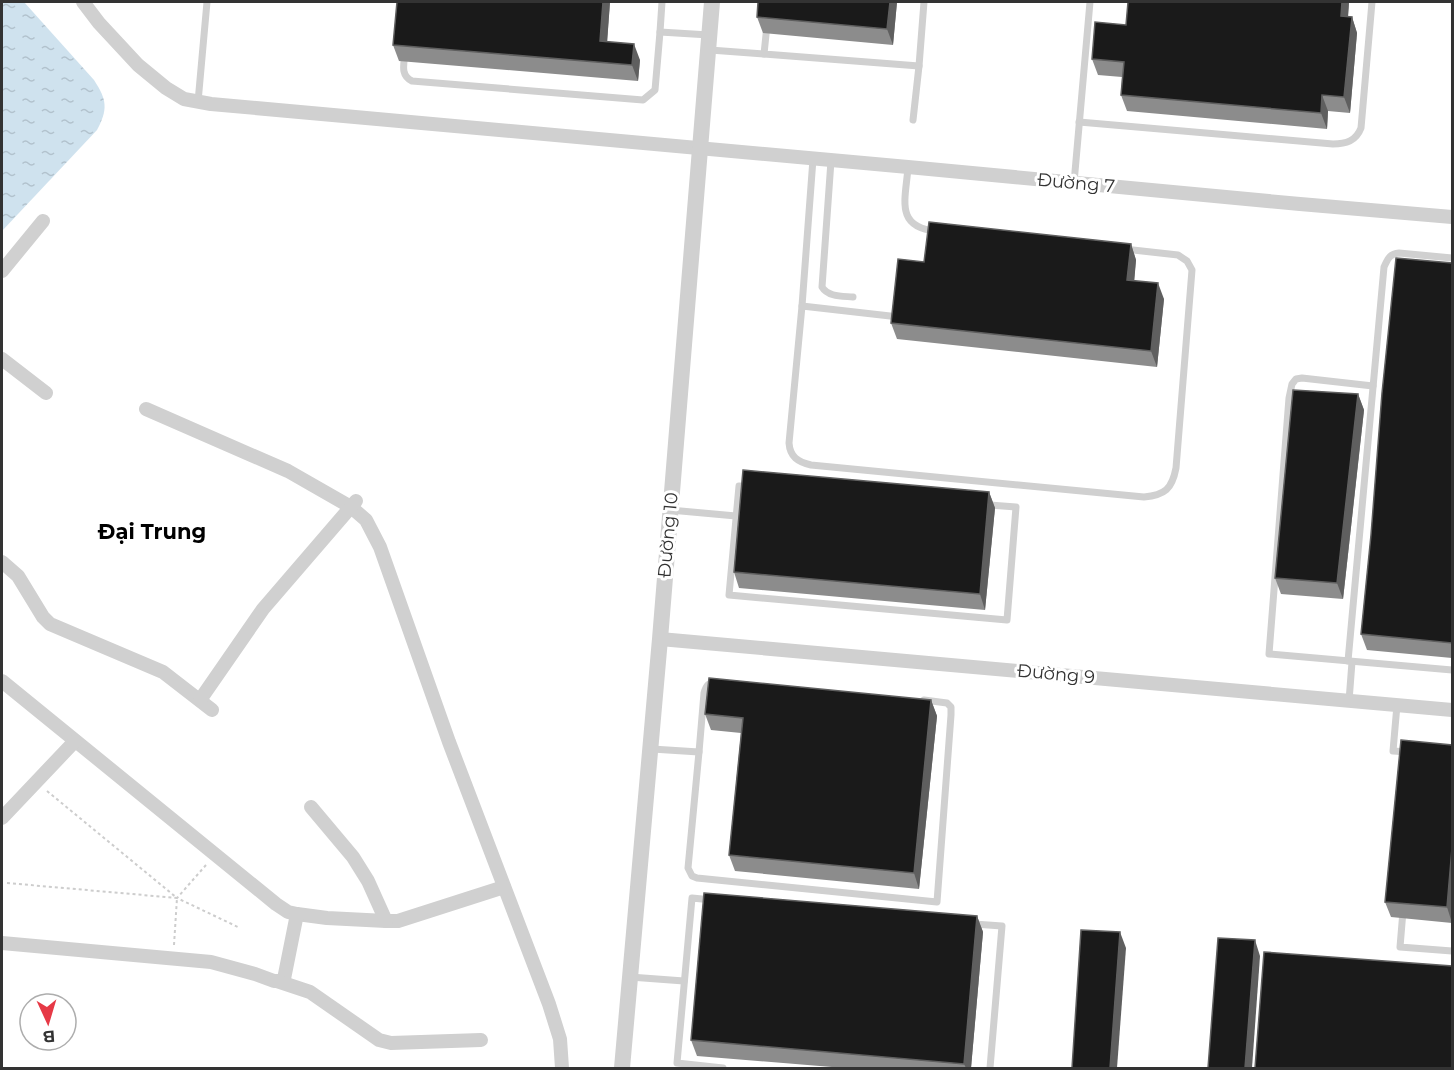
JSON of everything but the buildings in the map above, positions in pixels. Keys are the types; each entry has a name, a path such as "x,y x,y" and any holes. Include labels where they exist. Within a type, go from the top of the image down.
{"street":[{"name":"Đường 7","path":"83,2 138,65 175,94 198,102 1452,217"},
{"name":"Đường 10","path":"622,1068 712,2"},
{"path":"2,271 44,221"},
{"path":"2,359 46,393"},
{"path":"146,409 288,471 354,504 366,520 380,547 449,742 552,1012 560,1039 562,1068"},
{"path":"200,700 263,609 354,504"},
{"path":"2,562 18,576 43,617 51,624 164,672 212,710"},
{"name":"Đường 9","path":"660,639 1452,710"},
{"path":"2,681 288,912 327,918 398,921 504,886"},
{"path":"2,818 75,741"},
{"path":"311,807 358,865 386,921"},
{"path":"278,981 285,976 297,914"},
{"path":"2,944 211,962 310,992 379,1040 391,1043 481,1040"}],"lane":[{"path":"198,102 207,2"},
{"path":"406,46 404,74 412,81 643,100 655,90 662,2"},
{"path":"913,120 924,2"},
{"path":"1074,183 1090,2"},
{"path":"1079,122 1333,144 1347,143 1359,135 1361,128 1372,2"},
{"path":"764,54 768,12"},
{"path":"660,32 764,54 919,66"},
{"path":"813,159 789,443 789,449 794,458 811,465 1144,497 1162,493 1170,487 1176,468 1192,270 1187,261 1178,255 1121,249"},
{"path":"831,161 822,287 825,292 831,294 853,297"},
{"path":"908,167 905,210 913,224 919,228 938,231"},
{"path":"1348,700 1384,267 1392,254 1399,253 1452,258"},
{"path":"802,306 899,317"},
{"path":"1373,386 1302,378 1296,379 1292,384 1289,398 1269,654 1452,670"},
{"path":"739,486 1016,507 1007,620 729,595 736,516 739,486"},
{"path":"670,510 736,516"},
{"path":"727,683 710,683 704,693 688,868 692,876 709,880 937,902 951,707 944,702 921,700"},
{"path":"1397,705 1394,751 1418,753"},
{"path":"649,748 699,752"},
{"path":"716,901 692,898 676,1063 723,1068"},
{"path":"1404,902 1400,947 1452,951"},
{"path":"967,923 1002,926 990,1068"},
{"path":"629,977 684,981"}],"path":[{"path":"45,790 177,898 240,928"},
{"path":"174,945 177,898 206,865"},
{"path":"7,883 177,898"}],"water":[{"path":"2,2 24,2 94,80 104,99 104,110 97,130 2,231"}],"district":[{"name":"Đại Trung","path":"152,532"}]}
